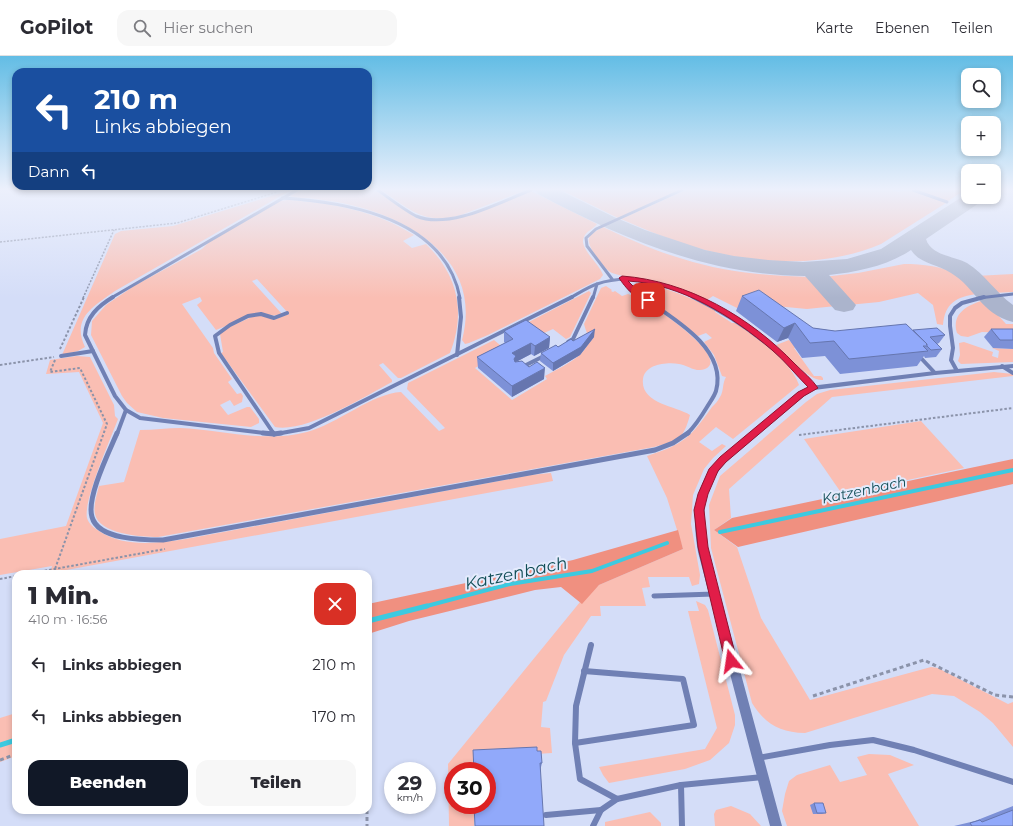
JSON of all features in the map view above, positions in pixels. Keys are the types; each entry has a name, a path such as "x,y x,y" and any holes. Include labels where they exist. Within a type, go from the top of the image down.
{"street":[{"path":"776,826 714,594 703,547 699,510 708,480 714,469 723,460 801,394 814,388 936,373 1013,366"}],"lane":[{"path":"233,226 110,298 93,312 84,327 85,335 115,396 126,410 140,418 274,434 310,428 597,284 612,279 622,278 636,279 671,288 690,295 725,312 776,349 814,388"},
{"path":"401,226 435,249 451,270 460,294 462,320 456,355"},
{"path":"603,226 589,233 586,238 587,246 612,279"},
{"path":"126,410 97,485 91,507 91,516 96,524 110,533 126,538 141,540 163,540 655,450 670,445 689,433 716,390 718,372 710,352 702,342 683,326 633,290 622,278"},
{"path":"561,346 573,339 593,297 597,284"},
{"path":"957,371 951,360 953,352 949,320 951,313 960,304 973,299 1013,294"},
{"path":"274,434 219,353 215,336 224,327 254,315 264,314 270,317 275,317 287,313"},
{"path":"61,356 93,351"},
{"path":"915,353 936,373"},
{"path":"517,370 547,354"},
{"path":"1002,366 1013,373"},
{"path":"654,596 714,594"},
{"path":"591,645 576,706 575,743 580,779 617,799"},
{"path":"575,743 694,725 683,679 584,671"},
{"path":"758,758 830,745 873,740 914,750 1013,782"},
{"path":"593,826 601,810 617,799 681,784 763,777"},
{"path":"681,784 682,826"},
{"path":"546,815 601,810"}],"path":[{"path":"0,242 151,226"},
{"path":"55,569 107,424 80,368 50,372 114,230"},
{"path":"0,365 61,356"},
{"path":"799,435 1013,408"},
{"path":"0,579 12,577"},
{"path":"813,696 924,660 995,695 1013,697"},
{"path":"0,760 12,756"},
{"path":"367,814 367,826"}],"shaded area":[{"path":"173,226 228,226 115,291 99,302 83,320 81,337 85,347 78,351 62,355 115,234 121,231"},
{"path":"237,226 397,226 414,235 403,241 412,248 426,244 446,268 452,281 458,309 458,323 450,353 401,378 398,378 383,363 379,365 392,380 392,382 335,412 318,419 302,425 275,427 221,353 223,352 220,334 225,329 256,315 276,319 289,314 257,279 252,281 282,314 271,315 258,313 216,330 197,305 202,301 200,297 182,304 213,348 214,353 232,379 228,382 237,394 241,393 243,396 242,402 234,406 230,400 220,405 228,415 250,407 259,419 259,423 251,427 163,418 137,412 122,396 91,335 92,321 106,305 134,286 202,249 209,242"},
{"path":"405,226 595,226 585,235 583,241 584,246 603,275 600,279 488,335 465,344 462,340 466,312 462,288 452,267 437,248 418,233"},
{"path":"638,226 910,226 881,244 858,252 833,258 808,261 757,260 732,256 707,251"},
{"path":"603,227 652,249 714,267 778,276 810,277 836,306 807,309 753,304 739,309 713,296 707,300 662,283 612,273 593,252 589,242 591,235"},
{"path":"904,264 925,265 947,270 962,278 977,294 963,297 953,302 946,311 943,325 937,324 933,305 918,293 879,302 848,305 823,277 858,273"},
{"path":"1013,274 1013,292 992,293 975,276"},
{"path":"640,283 660,287 697,301 715,310 715,312 732,323 735,323 743,328 781,358 795,376 799,385 733,439 716,427 699,442 712,451 722,444 726,446 704,469 693,495 691,524 700,575 699,584 692,586 689,577 648,577 650,587 642,588 646,606 600,606 601,616 591,616 564,655 546,701 543,702 541,727 550,728 552,753 474,758 474,762 450,762 580,602 599,585 683,549 667,498 647,456 670,448 692,433 719,398 726,377 722,376 714,355 704,342 712,338 706,333 698,336 654,303 636,287"},
{"path":"606,286 612,290 611,291 615,291 622,296 628,294 648,303 690,334 708,355 710,363 705,369 702,370 669,363 652,367 645,374 643,379 647,394 660,403 690,415 685,430 679,438 669,443 654,447 158,537 122,533 104,526 98,521 95,514 95,504 99,486 124,482 140,430 180,428 259,436 291,435 319,428 367,403 390,394 401,392 439,431 445,428 407,389 408,383 494,340 507,351 475,368 512,400 547,379 545,376 572,361 584,351 587,345 588,335 584,324 601,288"},
{"path":"589,291 591,293 570,337 566,339 553,329 535,337 521,326"},
{"path":"984,300 1006,324 1013,324 1013,333 982,332 968,337 961,336 957,333 956,320 962,311 972,304"},
{"path":"789,340 794,345 811,345 794,348 814,376 821,376 823,380 812,377 805,372 776,345"},
{"path":"964,342 993,352 992,356 998,358 999,351 992,348 1013,349 1013,362 961,364 958,361 960,355 959,343"},
{"path":"77,356 90,357 114,405 115,416 118,419 93,484 89,498 87,518 90,524 97,530 119,540 153,543 186,539 531,475 551,473 553,481 66,570 51,570 52,566 29,570 12,570 12,573 0,575 0,539 66,526 103,423 79,372 46,374 50,360"},
{"path":"994,372 1013,374 1013,376 832,397 729,489 731,518 714,530 737,547 761,618 810,700 931,667 938,668 1008,704 1013,702 1013,747 993,723 980,712 954,696 932,694 805,733 788,731 774,726 757,711 752,703 711,548 709,505 720,476 817,394 830,390"},
{"path":"921,421 964,468 842,494 804,439"},
{"path":"1013,459 1013,484 738,547 714,530 732,518"},
{"path":"678,530 683,549 599,585 582,604 561,587 535,590 409,621 372,633 372,603 573,560"},
{"path":"696,601 705,605 708,610 735,715 735,725 729,743 710,760 685,769 609,783 599,767 705,749 717,728 688,611 699,611"},
{"path":"12,714 12,758 0,762 0,718"},
{"path":"869,754 890,755 914,765 888,774 919,826 787,826 782,811 789,781 797,775 830,765 840,782 867,775 857,757"},
{"path":"731,806 750,814 761,826 715,826 714,814 716,810"},
{"path":"650,812 661,823 661,826 605,826 605,822"},
{"path":"449,814 474,814 474,826 449,826"}],"building":[{"path":"759,290 813,328 835,331 906,324 927,344 928,346 923,346 928,351 849,359 834,341 810,343 795,323 784,328 742,296"},
{"path":"526,320 550,337 535,346 531,343 512,353 516,356 514,359 515,362 522,361 529,367 537,362 545,368 512,386 477,357 513,339 504,331"},
{"path":"937,328 945,335 930,337 942,349 931,350 913,330"},
{"path":"595,329 581,347 553,363 541,353 556,345 558,347 571,339 573,341"},
{"path":"991,329 1013,329 1013,340 1000,340"},
{"path":"537,747 537,751 541,751 542,763 540,763 544,826 475,826 474,814 496,814 496,762 474,762 473,750"},
{"path":"814,803 823,803 826,813 817,813"},
{"path":"1013,810 1013,826 972,826 970,823 980,820 982,822"}],"waterway":[{"name":"Katzenbach","path":"720,532 1013,470"},
{"name":"Katzenbach","path":"423,607 510,584 592,571 667,543"},
{"name":"Katzenbach","path":"372,620 427,606"},
{"name":"Katzenbach","path":"0,745 12,741"}],"taxiway":[{"path":"618,226 669,246 734,263 803,269 847,266 869,261 889,254 915,238"},
{"path":"915,238 933,226"},
{"path":"915,238 917,244 926,254 959,268 966,273 997,305 1013,314"},
{"path":"811,269 844,305"}],"route":[{"path":"648,300 633,290 622,278 636,279 671,288 690,295 725,312 776,349 814,388 801,394 723,460 714,469 703,494 699,510 703,547 731,661"}]}
